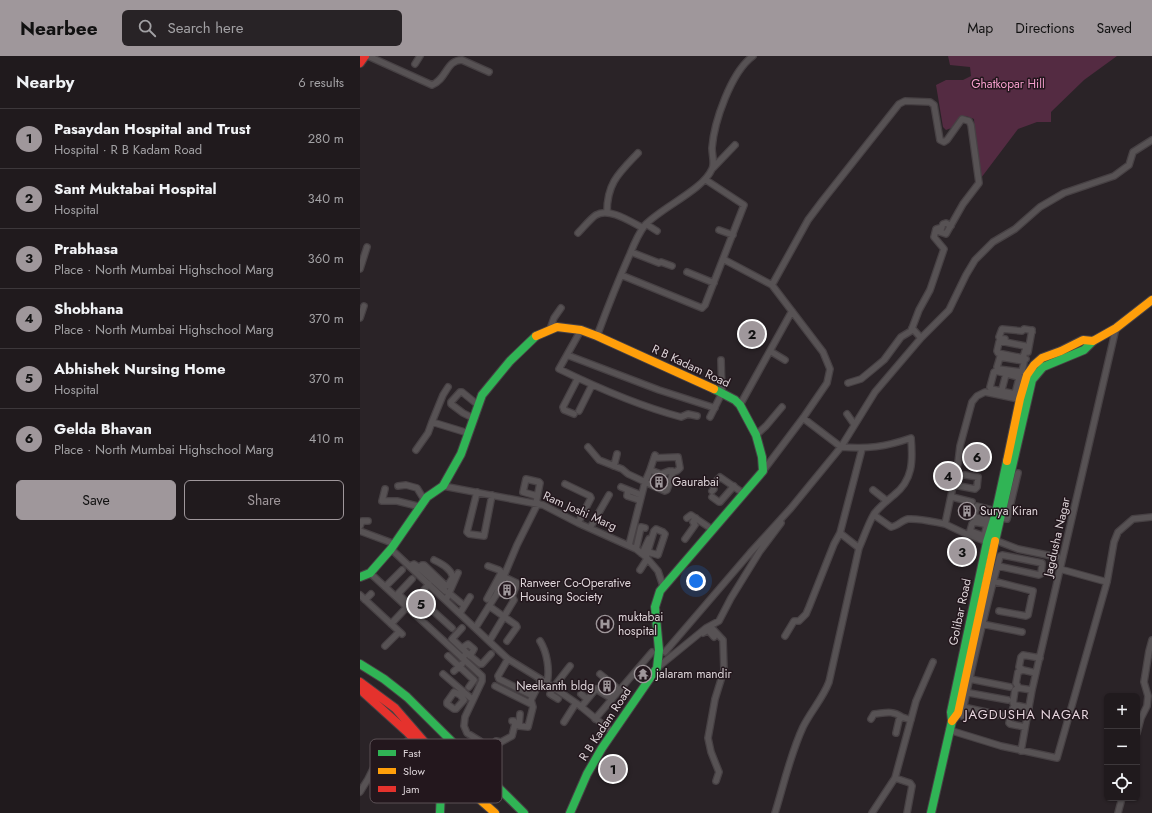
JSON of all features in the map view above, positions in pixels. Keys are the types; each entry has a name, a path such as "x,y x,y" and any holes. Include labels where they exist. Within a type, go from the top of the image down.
{"street":[{"path":"363,58 368,56 432,85 438,82 457,56"},
{"path":"415,64 420,56"},
{"path":"713,168 712,149 724,101 739,71 745,62 753,56"},
{"path":"453,62 462,60 489,72"},
{"path":"772,285 808,220 899,104 905,101 930,102 934,105 940,140 944,142 962,119 969,121 971,125 979,183 963,204 951,226 946,223 943,224 941,229 936,229 934,237 944,249 930,290 919,310 911,331 901,337 884,360 872,370 861,379 848,383"},
{"path":"596,719 662,653 791,508 841,447 875,392 921,338 949,310 975,260 993,242 1015,230 1040,207 1064,193 1114,176 1129,165 1133,152 1152,140"},
{"path":"597,336 640,232 645,226 706,180 713,168 736,145"},
{"path":"607,212 608,194 613,181 638,153"},
{"path":"621,275 702,308 705,306 744,205 706,180"},
{"path":"578,233 596,215 607,212 657,231"},
{"path":"719,230 733,235"},
{"path":"360,269 367,247"},
{"path":"631,252 659,263 672,266"},
{"path":"723,259 772,285 823,352 830,370 827,383 763,471"},
{"path":"687,272 714,283"},
{"name":"Golibar Road","path":"931,813 952,721 951,712 962,691 994,519 1002,497 1024,400 1026,377 1034,365 1042,358 1061,356 1083,340 1093,341 1116,328 1152,300"},
{"path":"360,318 364,306"},
{"path":"550,329 554,318 561,308"},
{"path":"740,405 792,311"},
{"name":"R B Kadam Road","path":"360,577 370,573 393,546 427,497 443,486 461,454 482,395 510,362 536,336 550,329 557,327 581,330 597,336 722,392 740,405 756,435 762,457 763,471 660,591 655,607 662,653 657,668 612,732 587,774 573,803 570,813"},
{"path":"912,328 921,338"},
{"name":"Jagdusha Nagar","path":"1021,751 1032,690 1116,328"},
{"path":"581,330 559,369 647,407 682,417 688,414 697,416"},
{"path":"1025,359 1031,331 1001,330 1000,339 1028,343"},
{"path":"945,524 952,497 960,446 972,402 977,396 985,392 1015,394 1026,377 1025,346 999,342 998,353 1025,359"},
{"path":"770,352 785,360"},
{"path":"567,355 659,390 715,408"},
{"path":"999,358 1024,362 1026,377 998,369 999,358"},
{"path":"710,417 722,392 721,360"},
{"path":"1024,400 990,388 994,372 996,371 1026,377"},
{"path":"1001,393 1006,374"},
{"path":"578,378 563,407 564,410 576,412 592,384"},
{"path":"416,450 428,433 443,395 448,388"},
{"path":"473,418 463,413 451,404 451,402 460,392 462,392 478,405"},
{"path":"756,435 766,426 782,407"},
{"path":"847,414 854,424"},
{"path":"775,813 790,761 803,728 810,714 826,692 859,548 874,515 882,505 904,486 909,475 912,456 911,438 889,446 862,449 841,447 803,418"},
{"path":"432,422 468,433"},
{"path":"588,447 599,460 622,469 628,474 665,491 667,490 672,476 672,471"},
{"path":"785,636 792,623 794,621 799,621 806,614 820,582 834,544 840,533 860,467 862,449"},
{"path":"614,466 618,454"},
{"path":"629,545 640,497 645,482 655,457 678,458 680,468 678,471 669,470 662,474 650,470"},
{"path":"994,519 1007,519 1018,473"},
{"path":"954,485 975,489 977,487 978,478 964,475"},
{"path":"734,486 720,502 712,494 714,489 713,484 720,477 734,486 743,493"},
{"path":"565,484 590,496 591,498 578,523"},
{"path":"385,489 382,501 423,504 417,488 406,485 398,486"},
{"name":"Ram Joshi Marg","path":"443,486 537,503 629,545 646,555 658,571 663,586"},
{"path":"621,487 628,490 627,496 640,497"},
{"path":"873,490 887,501"},
{"path":"477,492 467,532 469,534 484,536 492,495"},
{"path":"728,493 737,500"},
{"path":"590,528 609,495"},
{"path":"488,599 498,586 518,545 537,503 537,496"},
{"path":"952,497 972,502"},
{"path":"657,668 662,653 702,632 719,621 731,598 760,551 791,508"},
{"path":"874,515 891,527 896,526 906,519 929,521 945,524 960,532 1018,549 1057,557"},
{"path":"949,730 1021,751 1057,758 1107,582 1114,542 1118,532 1133,519 1152,517"},
{"path":"685,539 695,524 691,520 713,530"},
{"path":"360,526 362,521 368,521"},
{"path":"636,549 641,527 648,529 646,555 640,570"},
{"path":"360,531 393,546 410,566 490,640 508,659 562,693 612,732"},
{"path":"840,533 859,548"},
{"path":"638,541 646,544"},
{"path":"962,716 962,691 970,678 982,624 993,582 998,566 1002,555 1042,563 1041,574 1039,575 998,566"},
{"path":"419,568 424,565 446,586 448,586 453,574 440,567 434,560"},
{"path":"410,566 414,564 460,603"},
{"path":"488,566 499,570 502,576 517,582 512,596 514,600 490,640"},
{"path":"1060,569 1107,582"},
{"path":"385,587 402,570"},
{"path":"446,600 447,592 458,572"},
{"path":"370,573 385,587 421,615 482,678 464,721 467,733 476,739"},
{"path":"397,595 412,579"},
{"path":"993,582 1033,592 1028,615 1026,616 1000,611"},
{"path":"421,615 428,604 423,591 429,584"},
{"path":"366,600 371,594"},
{"path":"476,627 490,606 493,594"},
{"path":"360,595 400,633 385,646"},
{"path":"397,595 407,607 421,615"},
{"path":"460,613 470,597"},
{"path":"490,606 517,627 507,641"},
{"path":"391,624 407,607"},
{"path":"421,615 432,610 452,628"},
{"path":"982,624 1022,632"},
{"path":"710,626 723,640 724,670 715,699 708,738 710,752 719,772 716,782"},
{"path":"462,628 452,639 466,652 480,664 482,664 491,654"},
{"path":"696,640 702,632 708,630 714,637"},
{"path":"1138,729 1141,718 1148,706 1148,696 1144,682 1152,640"},
{"path":"540,642 544,647 548,671 547,683"},
{"path":"454,671 460,666 466,652"},
{"path":"1036,673 1019,668 1021,657 1023,655 1040,658"},
{"path":"448,656 474,680 469,687"},
{"path":"508,659 498,676 499,679 533,696"},
{"path":"872,813 895,778 916,701 933,662"},
{"path":"360,664 384,679 407,697 449,739"},
{"path":"562,693 557,701 550,694 570,666"},
{"path":"1019,688 1016,683 1018,672 1023,670"},
{"path":"444,674 462,693 473,700"},
{"path":"599,709 616,688 600,674"},
{"path":"970,678 1010,687"},
{"path":"520,714 519,726 528,727 533,707 531,704 533,696 541,680"},
{"path":"360,682 395,708 422,739"},
{"path":"360,686 364,693 412,738"},
{"path":"494,686 531,704"},
{"path":"564,722 578,705 587,699 596,688 609,697"},
{"path":"1019,688 1032,690"},
{"path":"1019,688 1016,690 1014,696 1013,703 1015,705 1010,724 1025,727"},
{"path":"962,691 1008,700"},
{"path":"581,694 587,699"},
{"path":"1015,705 1029,708"},
{"path":"963,707 1004,716"},
{"path":"871,719 874,714 894,712 902,718 911,720"},
{"path":"896,733 899,720 902,718"},
{"path":"502,741 512,736 515,724 514,721 512,721"},
{"path":"360,792 370,775"},
{"path":"895,778 910,783 912,786 907,813"},
{"path":"502,792 524,813"},
{"path":"1118,813 1121,801"},
{"path":"484,803 495,813"}],"green space":[{"name":"Ghatkopar Hill","path":"948,56 1117,56 1084,80 1051,112 1051,122 1037,122 1018,129 981,178 977,175 974,119 966,116 954,127 946,130 943,127 936,85 946,80 963,80 971,76 970,67 950,65"}],"traffic: fast":[{"path":"360,577 370,573 391,549 427,497 443,486 461,454 482,395 510,361 536,336"},
{"path":"995,541 1032,380 1043,367 1084,350 1093,341"},
{"path":"570,813 587,774 602,748 657,668 659,650 655,607 660,591 763,471 762,457 756,435 740,405 735,400 714,389"},
{"path":"931,813 952,721 951,712 987,542 995,516 1007,461"},
{"path":"360,664 384,679 407,697 449,739"},
{"path":"502,791 524,813"},
{"path":"440,803 440,813"}],"traffic: slow":[{"path":"1007,461 1020,399 1027,375 1034,365 1042,358 1061,351 1083,340 1093,341 1116,328 1152,300"},
{"path":"536,336 557,327 581,330 714,389"},
{"path":"952,721 958,713 995,541"},
{"path":"484,803 495,813"}],"traffic: jam":[{"path":"360,63 365,56"},
{"path":"360,682 395,708 422,739"},
{"path":"360,686 364,693 414,739"}],"place":[{"name":"Sant Muktabai Hospital","path":"752,334"},
{"name":"Gelda Bhavan","path":"977,457"},
{"name":"Shobhana","path":"948,476"},
{"name":"Gaurabai","path":"659,482"},
{"name":"Surya Kiran","path":"967,511"},
{"name":"Prabhasa","path":"962,552"},
{"name":"Ranveer Co-Operative Housing Society","path":"507,590"},
{"name":"Abhishek Nursing Home","path":"421,604"},
{"name":"muktabai hospital","path":"605,624"},
{"name":"jalaram mandir","path":"643,674"},
{"name":"Neelkanth bldg","path":"607,686"},
{"name":"Pasaydan Hospital and Trust","path":"613,769"}],"district":[{"name":"JAGDUSHA NAGAR","path":"1027,714"}]}
